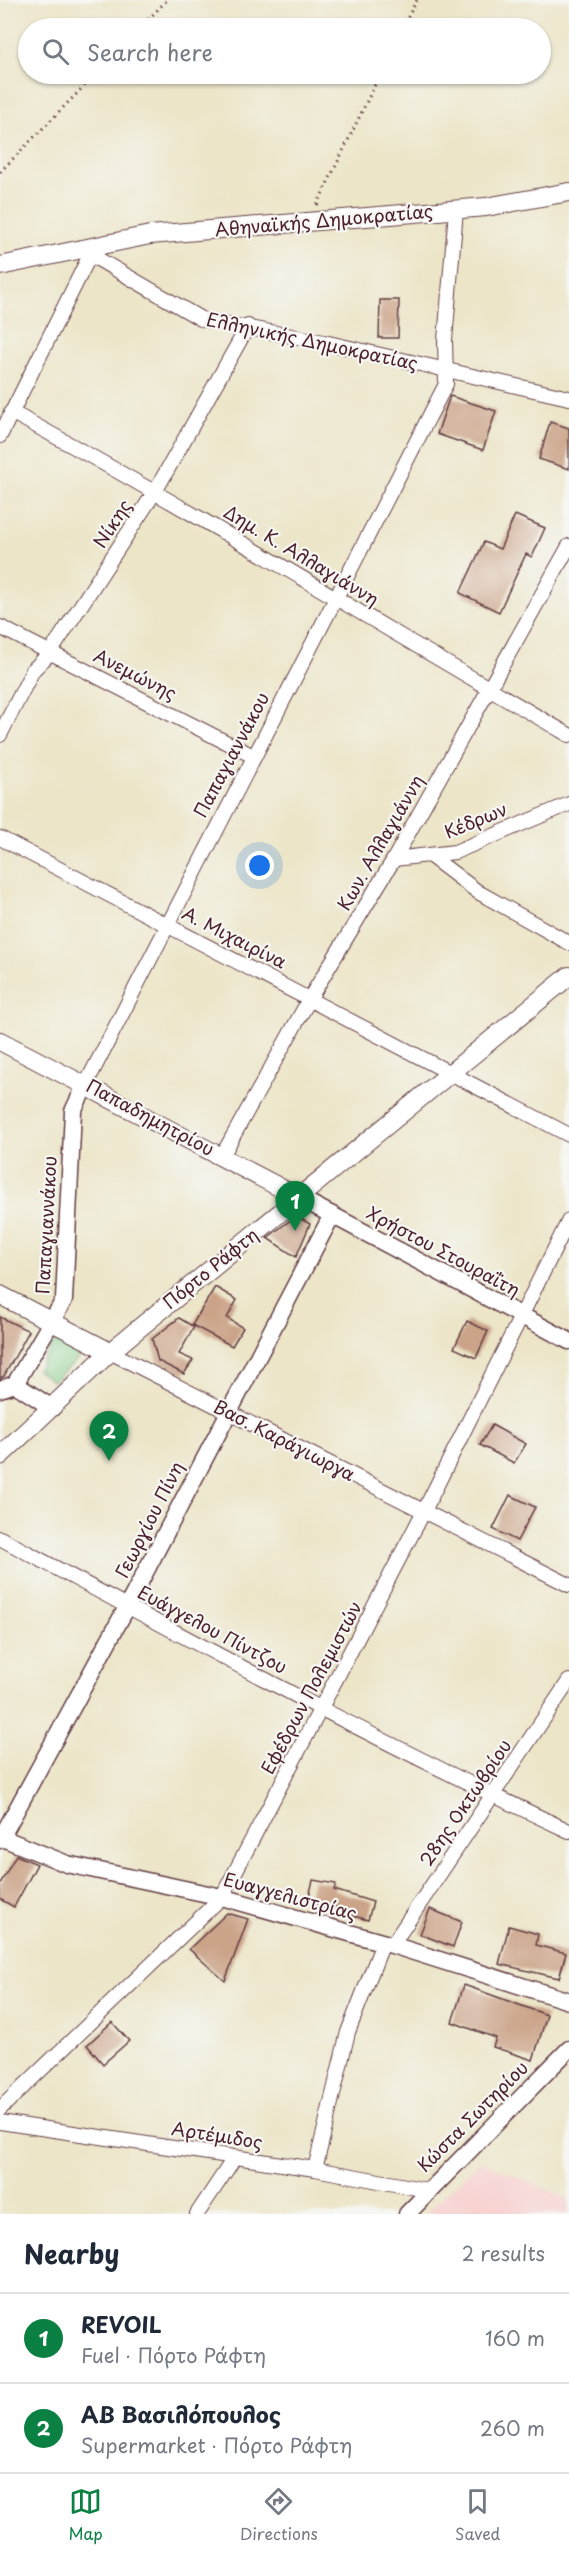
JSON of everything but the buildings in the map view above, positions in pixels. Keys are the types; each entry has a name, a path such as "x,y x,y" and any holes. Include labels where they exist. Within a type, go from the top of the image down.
{"main road":[{"name":"Αθηναϊκής Δημοκρατίας","path":"88,249 150,235 456,210 569,192"},
{"path":"0,266 88,249"},
{"name":"Πόρτο Ράφτη","path":"0,1456 110,1352 569,976"},
{"name":"Παπαδημητρίου","path":"0,1041 298,1197"},
{"name":"Βασ. Καράγιωργα","path":"0,1296 110,1352"}],"street":[{"name":"Παπαγιαννάκου","path":"7,1387 53,1323 64,1300 73,1111 253,756 338,600 446,384 445,340 456,210"},
{"name":"Ελληνικής Δημοκρατίας","path":"88,249 186,313 201,319 248,326 569,398"},
{"path":"0,436 88,249"},
{"name":"Νίκης","path":"0,735 33,670 50,652 156,490 248,326"},
{"name":"Δημ. Κ. Αλλαγιάννη","path":"11,412 156,490 569,735"},
{"name":"Κων. Αλλαγιάννη","path":"222,1156 310,998 394,859 569,546"},
{"name":"Ανεμώνης","path":"0,627 253,756"},
{"name":"Κέδρων","path":"394,859 455,852 569,804"},
{"name":"Α. Μιχαιρίνα","path":"0,838 569,1135"},
{"path":"429,855 478,892 569,943"},
{"name":"Χρήστου Στουραΐτη","path":"298,1197 569,1341"},
{"name":"Γεωργίου Πίνη","path":"0,1838 127,1607 332,1215"},
{"name":"Εφέδρων Πολεμιστών","path":"0,2109 222,1897 424,1511 569,1220"},
{"name":"Βασ. Καράγιωργα","path":"110,1352 569,1585"},
{"path":"7,1387 52,1408"},
{"name":"Ευάγγελου Πίντζου","path":"0,1538 322,1708 493,1796 569,1832"},
{"name":"28ης Οκτωβρίου","path":"315,2169 348,2032 388,1944 493,1796 569,1681"},
{"name":"Ευαγγελιστρίας","path":"0,1838 87,1870 222,1897 388,1944 569,2001"},
{"name":"Κώστα Σωτηρίου","path":"407,2214 427,2190 569,2049"},
{"name":"Αρτέμιδος","path":"0,2122 315,2169 427,2190"},
{"path":"197,2214 235,2157"}],"path":[{"path":"150,18 167,0"},
{"path":"407,18 417,0"},
{"path":"0,172 86,84"},
{"path":"309,222 375,84"}],"shaded area":[{"path":"480,2161 569,2199 569,2214 425,2214"}],"green space":[{"path":"58,1334 76,1344 78,1359 53,1381 37,1370"}],"place":[{"name":"REVOIL","path":"295,1231"},
{"name":"ΑΒ Βασιλόπουλος","path":"109,1461"}]}
